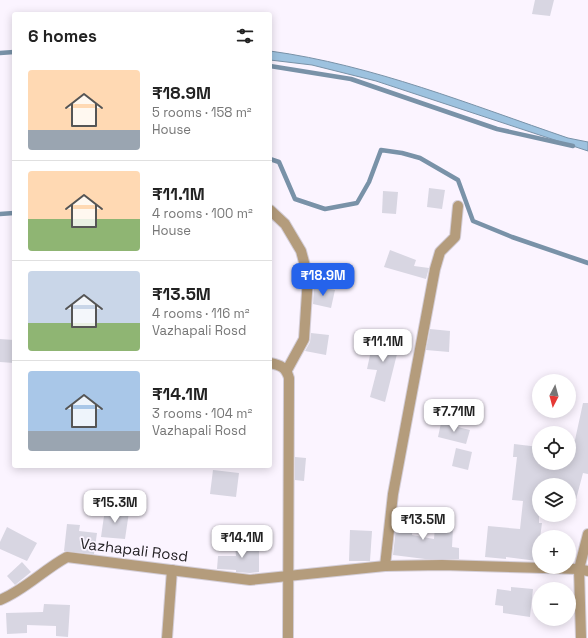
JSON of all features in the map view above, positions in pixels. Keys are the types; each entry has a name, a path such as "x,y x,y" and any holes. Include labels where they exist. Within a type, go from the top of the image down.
{"street":[{"path":"385,566 393,494 435,269 440,252 454,237 458,206"},
{"path":"272,212 285,224 301,251 308,277 304,339 286,370"},
{"path":"272,364 281,366 286,370 289,385 288,638"},
{"path":"581,638 584,570 588,534"},
{"name":"Vazhapali Rosd","path":"0,600 14,595 56,563 67,557 250,580 385,566 584,570"},
{"path":"167,638 172,570"}],"water":[{"path":"272,51 308,57 346,66 421,87 568,138 588,142 588,151 376,81 312,65 272,60"}],"building":[{"path":"535,0 554,0 550,16 532,14"},
{"path":"429,188 445,190 442,209 427,207"},
{"path":"383,191 398,192 396,214 382,213"},
{"path":"390,250 416,260 414,266 429,268 426,279 384,267"},
{"path":"314,286 335,290 331,308 313,304"},
{"path":"430,329 450,331 449,352 426,350"},
{"path":"375,332 401,338 385,402 370,397 377,370 367,369"},
{"path":"311,333 329,335 326,355 305,351 310,342"},
{"path":"0,339 12,340 12,363 0,362"},
{"path":"583,403 588,403 588,474 583,473 576,500 576,478 532,478 532,522 542,523 541,530 532,530 532,560 506,557 506,559 485,557 488,526 520,529 523,501 512,500 517,457 513,457 514,444 532,446 532,470 576,470 576,435"},
{"path":"441,423 470,430 466,444 438,437"},
{"path":"456,448 472,452 468,470 452,466"},
{"path":"295,457 306,458 304,481 295,480"},
{"path":"213,470 239,473 236,497 210,494"},
{"path":"105,509 129,512 125,539 101,537"},
{"path":"398,510 414,512 412,535 434,539 435,527 453,528 452,547 459,548 459,559 425,559 393,555"},
{"path":"67,524 80,525 79,531 97,533 94,554 64,551"},
{"path":"7,527 37,543 27,561 0,549 0,542"},
{"path":"350,530 372,531 370,561 349,561"},
{"path":"235,544 259,544 259,572 236,572 236,570 217,569 218,556 236,556"},
{"path":"22,562 31,572 15,585 7,576"},
{"path":"511,587 532,589 530,617 503,613 503,606 495,605 497,589 511,591"},
{"path":"44,604 70,605 68,637 56,636 56,626 27,625 27,633 7,634 6,613 43,612"}],"waterway":[{"path":"0,53 12,52"},
{"path":"272,66 351,79 497,129 573,146"},
{"path":"272,160 279,162 295,199 325,209 357,203 369,182 381,150 402,153 420,158 458,180 473,221 512,237 588,263"},
{"path":"0,214 12,213"}]}
